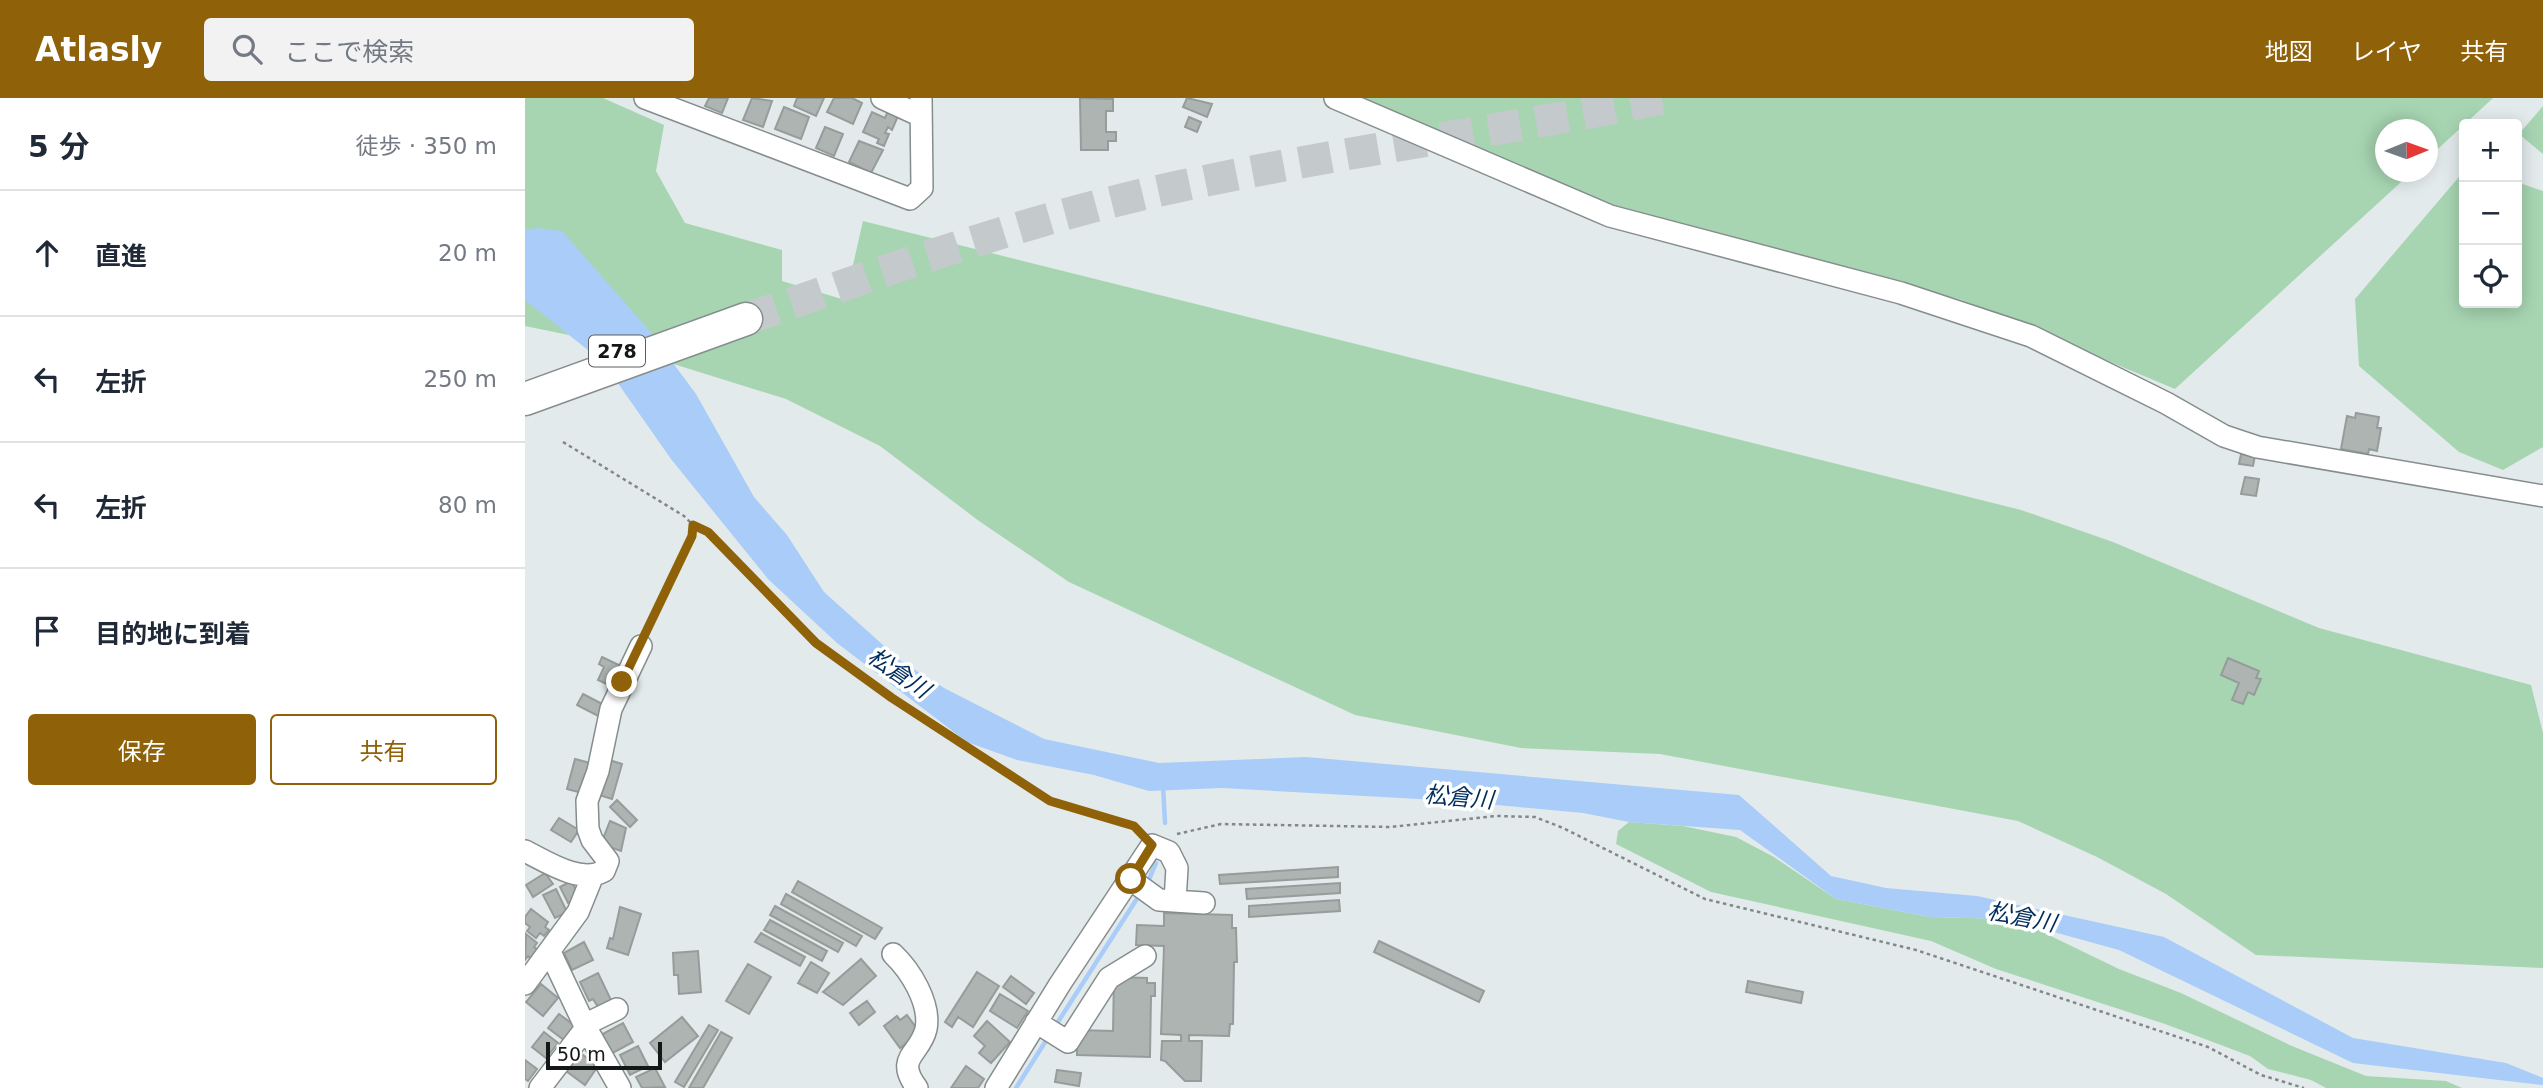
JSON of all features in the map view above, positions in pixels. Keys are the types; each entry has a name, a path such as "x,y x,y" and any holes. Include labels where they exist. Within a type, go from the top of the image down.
{"highway":[{"name":"278","path":"536,388 744,312"}],"street":[{"path":"645,98 910,199 922,188 921,107 882,98"},
{"path":"1335,98 1610,216 1901,293 2031,336 2235,440 2270,449 2543,496"},
{"path":"525,851 558,868 593,875 604,871 608,861 592,840 588,829 587,801 598,771 611,709 641,646"},
{"path":"996,1088 1093,968 1140,886 1152,845 1169,852 1177,868 1175,901"},
{"path":"525,984 578,912 593,875"},
{"path":"1140,886 1159,900 1204,903"},
{"path":"550,952 585,1026 620,1088"},
{"path":"893,954 914,981 925,1013 925,1030 908,1061 910,1079 917,1088"},
{"path":"1093,968 1145,956"},
{"path":"1046,1029 1068,1042 1093,968"},
{"path":"540,1088 585,1026 617,1009"}],"path":[{"path":"563,442 708,532 816,643 892,698 1050,801 1134,826 1152,845 1188,830 1221,824 1390,827 1496,816 1535,817 1563,828 1705,899 1916,950 2208,1047 2261,1075 2304,1088"},
{"path":"641,646 692,536 693,525"}],"green space":[{"path":"525,98 603,98 664,125 656,171 685,223 782,250 782,281 845,300 863,221 2021,510 2113,542 2319,628 2531,685 2543,733 2543,968 2256,955 2166,894 2097,857 2018,821 1660,754 1521,748 1355,715 1069,582 979,521 880,446 786,399 603,342 525,326"},
{"path":"1354,98 2493,98 2470,119 2459,119 2459,129 2438,149 2438,119 2375,119 2375,182 2401,182 2175,389 1962,300 1609,205"},
{"path":"2543,106 2543,154 2522,136 2522,130"},
{"path":"2459,177 2459,308 2522,308 2522,184 2543,191 2543,447 2503,470 2459,452 2359,366 2355,299"},
{"path":"1629,822 1683,826 1736,837 1774,857 1836,899 1930,917 2007,919 2026,924 2119,969 2181,993 2292,1046 2366,1076 2446,1081 2462,1088 2326,1088 2311,1080 2268,1069 2250,1056 2165,1024 1996,969 1931,941 1711,892 1616,844 1618,831"}],"water":[{"name":"松倉川","path":"537,228 562,231 647,328 696,394 754,497 787,535 824,592 902,662 946,689 1044,739 1159,763 1306,757 1739,795 1831,876 1886,888 1977,896 2164,937 2353,1038 2506,1063 2543,1078 2543,1085 2353,1063 2119,950 2007,919 1930,917 1836,899 1740,830 1629,822 1583,813 1455,801 1222,788 1149,791 1094,775 1017,760 967,742 837,643 768,579 671,459 603,362 525,300 525,230"}],"building":[{"path":"709,98 728,98 722,113 705,106"},
{"path":"752,98 772,101 763,127 743,120"},
{"path":"797,98 824,98 816,116 794,106"},
{"path":"834,98 852,98 862,103 853,124 827,112"},
{"path":"1080,98 1113,99 1113,111 1106,111 1106,132 1116,132 1116,141 1108,141 1108,150 1081,150"},
{"path":"1187,98 1212,104 1207,117 1183,107"},
{"path":"784,107 809,117 801,139 775,129"},
{"path":"888,111 898,116 892,130 888,127 885,133 889,134 884,146 877,143 879,139 863,132 872,112 885,118"},
{"path":"1189,117 1201,122 1197,132 1185,127"},
{"path":"825,127 843,134 834,156 816,148"},
{"path":"859,141 883,150 871,173 849,162"},
{"path":"2356,413 2379,417 2377,428 2381,428 2377,451 2369,449 2368,454 2341,449 2347,416 2355,418"},
{"path":"2241,454 2255,456 2253,466 2239,464"},
{"path":"2245,477 2259,479 2256,496 2241,494"},
{"path":"602,657 623,667 613,687 598,680 604,667 599,664"},
{"path":"2228,658 2259,671 2256,678 2261,679 2254,695 2248,692 2243,704 2232,700 2239,683 2221,675"},
{"path":"583,694 608,707 602,718 577,705"},
{"path":"575,759 594,764 586,794 567,789"},
{"path":"606,759 622,764 612,799 596,794"},
{"path":"617,800 637,820 630,827 610,807"},
{"path":"559,818 579,830 571,842 551,830"},
{"path":"610,821 626,828 621,851 601,844"},
{"path":"1338,867 1338,877 1220,884 1219,875"},
{"path":"545,873 553,884 533,897 526,885"},
{"path":"571,881 580,897 568,903 560,887"},
{"path":"798,881 882,928 875,939 792,892"},
{"path":"1340,883 1340,893 1247,899 1246,889"},
{"path":"556,889 567,912 555,918 543,895"},
{"path":"786,894 862,936 856,946 781,904"},
{"path":"1339,900 1340,911 1249,917 1249,906"},
{"path":"775,906 843,943 838,952 770,915"},
{"path":"620,907 641,914 628,955 607,948 610,938 613,939"},
{"path":"531,909 548,922 545,927 549,930 544,936 540,933 536,938 527,931 530,927 525,923 525,917"},
{"path":"1164,913 1232,915 1232,928 1236,928 1233,1024 1230,1024 1229,1036 1189,1035 1189,1041 1202,1041 1201,1081 1185,1081 1161,1060 1162,1041 1181,1041 1181,1035 1161,1034 1164,946 1136,945 1137,925 1164,926"},
{"path":"770,920 827,951 822,961 764,930"},
{"path":"761,933 805,957 800,966 755,942"},
{"path":"526,934 537,943 534,947 538,950 531,959 528,956 525,960"},
{"path":"1379,941 1484,991 1479,1002 1374,952"},
{"path":"584,942 593,960 572,970 564,953"},
{"path":"698,951 701,992 679,994 678,975 674,975 673,953"},
{"path":"861,959 876,976 843,1005 823,992"},
{"path":"811,962 829,973 817,993 798,983"},
{"path":"748,964 771,977 749,1014 726,1001"},
{"path":"977,972 999,986 973,1027 958,1017 952,1027 945,1022"},
{"path":"598,973 611,1000 598,1007 593,999 589,1001 580,982"},
{"path":"1011,976 1034,993 1026,1004 1003,987"},
{"path":"1114,977 1147,978 1147,983 1155,983 1155,996 1151,996 1150,1057 1077,1055 1077,1030 1113,1031"},
{"path":"1748,981 1803,992 1801,1003 1746,992"},
{"path":"541,984 558,998 543,1016 526,1002"},
{"path":"1000,994 1028,1011 1017,1028 990,1011"},
{"path":"867,1001 875,1012 859,1025 850,1013"},
{"path":"559,1014 575,1026 564,1040 548,1028"},
{"path":"907,1015 920,1033 900,1048 884,1026 897,1016 900,1020"},
{"path":"682,1017 698,1036 665,1062 650,1043"},
{"path":"987,1021 1010,1042 991,1063 979,1053 985,1046 974,1036"},
{"path":"623,1023 633,1042 609,1055 599,1036"},
{"path":"709,1025 718,1030 684,1087 675,1082"},
{"path":"544,1032 558,1043 546,1058 532,1047"},
{"path":"721,1032 732,1038 703,1088 689,1088"},
{"path":"638,1046 648,1066 630,1075 620,1055"},
{"path":"579,1052 598,1066 585,1085 566,1071"},
{"path":"525,1060 537,1069 528,1081 525,1079"},
{"path":"966,1066 984,1079 978,1088 951,1088"},
{"path":"655,1068 665,1087 642,1088 636,1077"},
{"path":"1057,1070 1081,1073 1079,1086 1055,1082"}],"waterway":[{"path":"1163,785 1165,823"},
{"path":"1147,884 1156,863"},
{"path":"1056,1025 1140,894"},
{"path":"1016,1088 1049,1036"}],"tunnel":[{"path":"746,319 959,246 1121,200 1298,163 1665,98"}],"route":[{"path":"622,682 692,536 693,525 708,532 816,643 892,698 1050,801 1134,826 1152,845 1131,879"}]}
